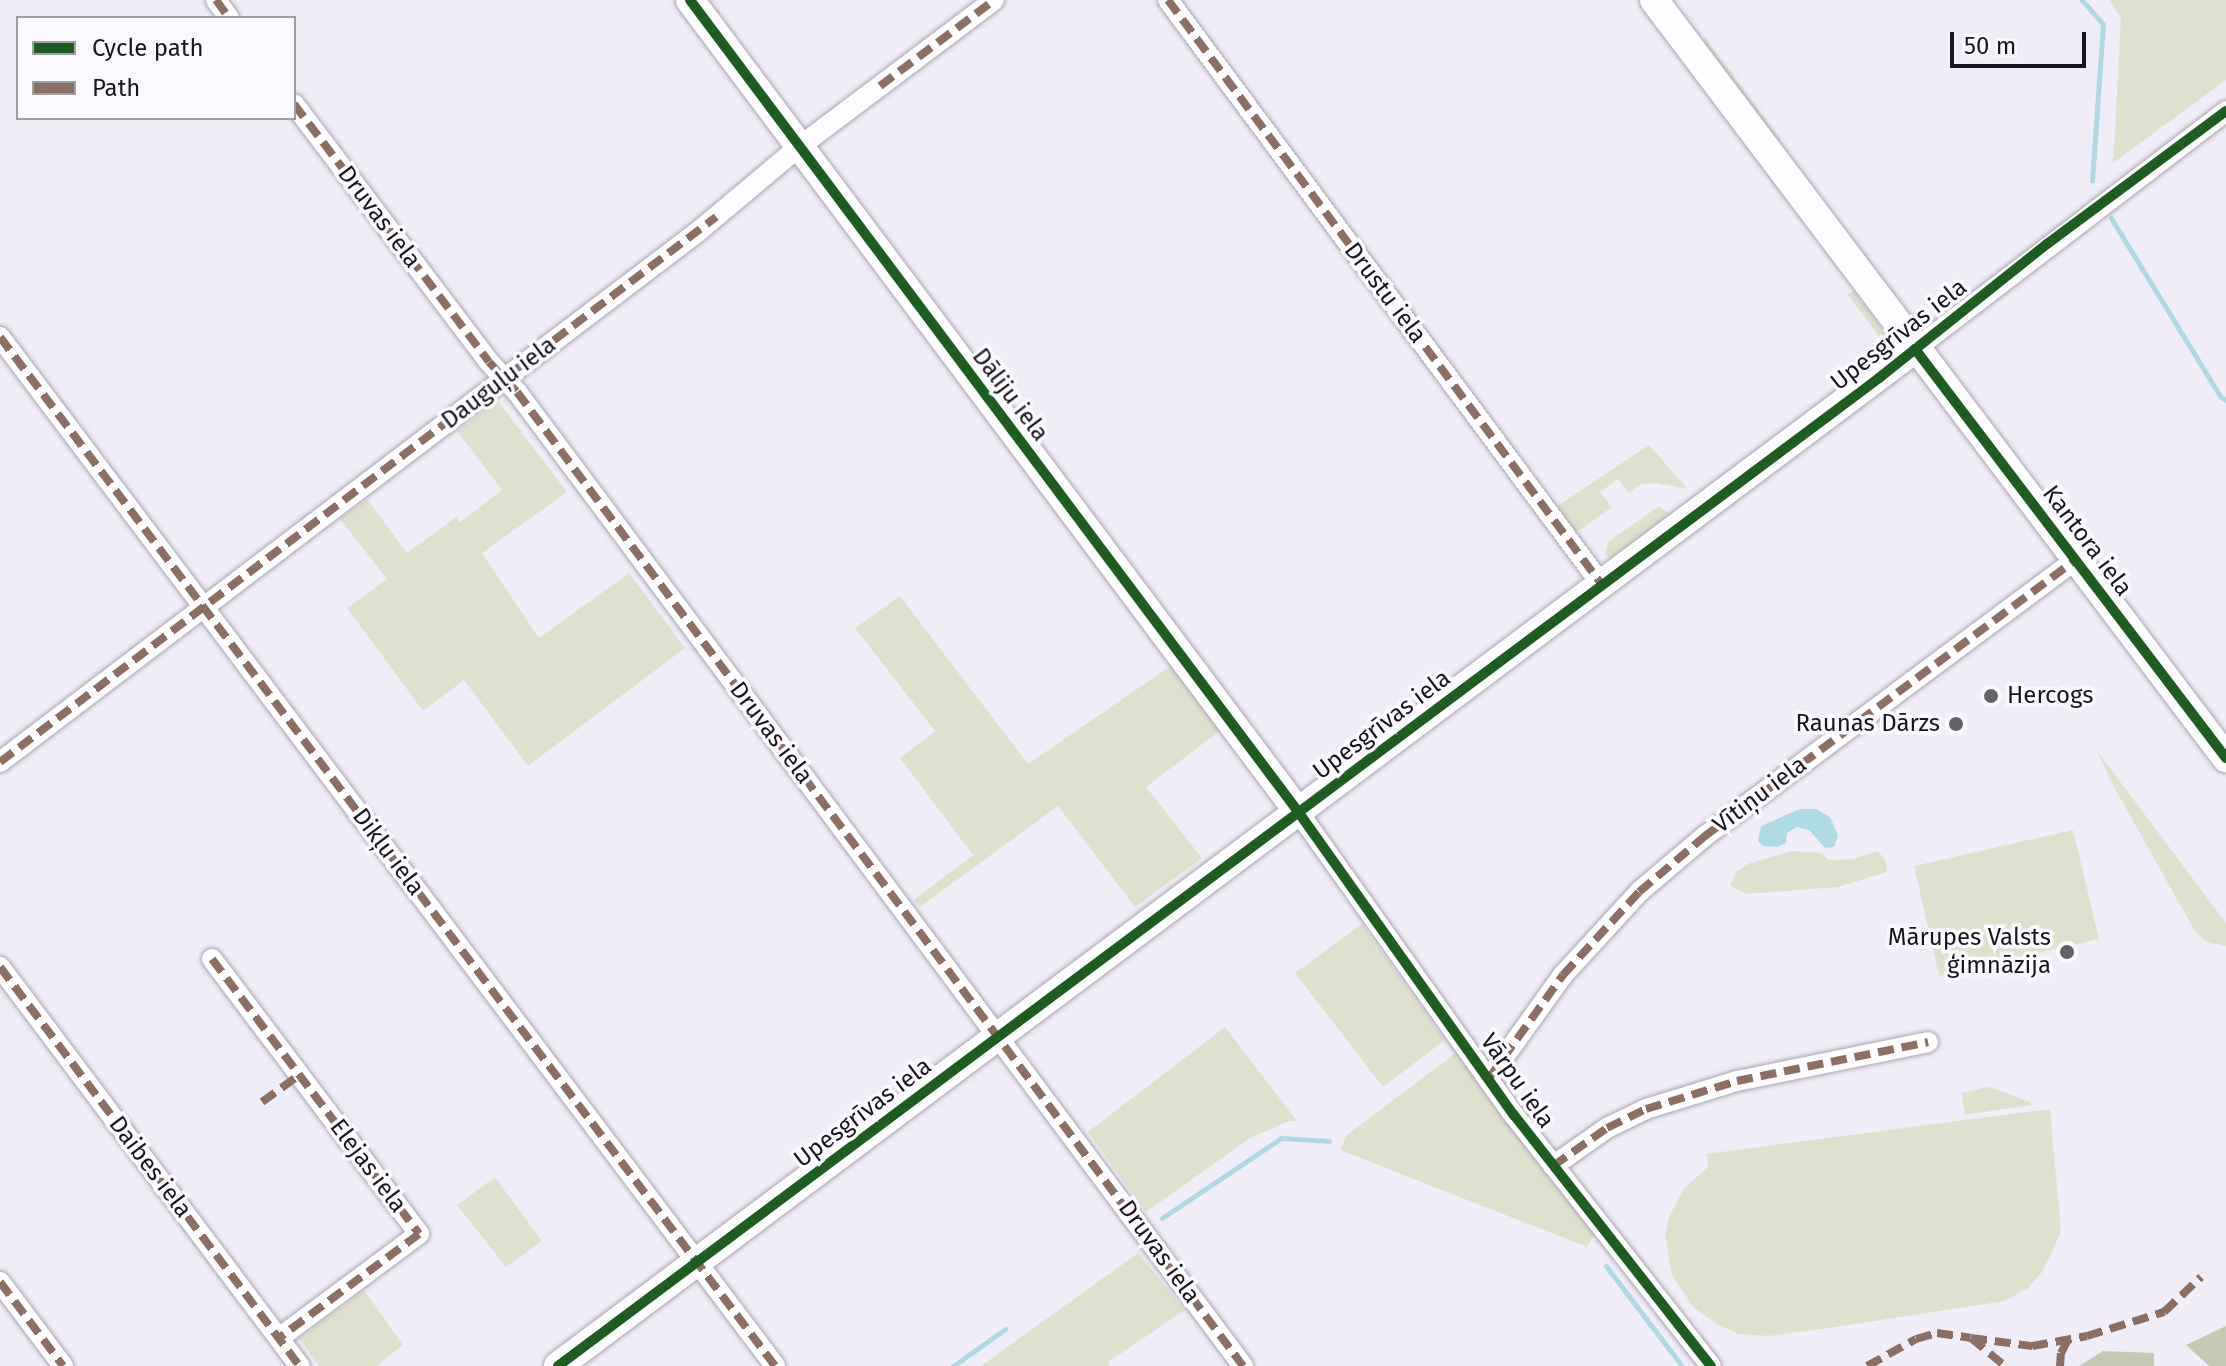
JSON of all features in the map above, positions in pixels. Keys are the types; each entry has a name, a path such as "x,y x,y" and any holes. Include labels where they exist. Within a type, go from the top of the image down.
{"street":[{"name":"Dāliju iela","path":"690,0 1299,813"},
{"name":"Dauguļu iela","path":"0,762 700,230 799,147 994,0"},
{"name":"Drustu iela","path":"1168,0 1602,585"},
{"name":"Kantora iela","path":"1654,0 2226,758"},
{"name":"Druvas iela","path":"296,107 505,379 1243,1366"},
{"name":"Upesgrīvas iela","path":"558,1366 1299,813 2226,111"},
{"name":"Dikļu iela","path":"0,337 775,1366"},
{"name":"Vītiņu iela","path":"1489,1078 1570,966 1639,892 1705,836 2077,559"},
{"name":"Vārpu iela","path":"1299,813 1553,1166 1711,1366"},
{"name":"Elejas iela","path":"212,959 419,1234 279,1338"},
{"name":"Daibes iela","path":"0,967 300,1366"},
{"path":"1553,1166 1607,1128 1646,1109 1737,1081 1928,1042"},
{"path":"0,1282 63,1366"}],"green space":[{"path":"2109,0 2226,0 2226,80 2113,163 2121,18"},
{"path":"1705,38 1781,140 1776,143 1701,41"},
{"path":"1854,291 1887,336 1883,342 1847,294"},
{"path":"498,401 567,492 482,553 539,638 629,573 685,648 528,766 464,680 423,711 347,608 387,579 340,519 367,499 407,553 456,517 460,522 502,490 457,431"},
{"path":"1649,445 1688,489 1656,483 1639,485 1629,493 1618,479 1600,492 1612,507 1572,533 1553,509"},
{"path":"1659,506 1670,514 1610,559 1605,554 1608,542"},
{"path":"900,596 1028,764 1172,665 1221,730 1146,787 1202,858 1135,907 1058,806 920,907 914,900 973,855 900,758 935,731 855,628"},
{"path":"2098,752 2226,923 2226,946 2207,942 2196,933 2110,780"},
{"path":"2073,830 2099,939 1939,976 1914,866"},
{"path":"1793,851 1821,853 1829,860 1852,859 1878,851 1886,861 1887,872 1838,887 1747,894 1730,886 1736,872 1750,863"},
{"path":"1362,924 1445,1040 1383,1087 1295,973"},
{"path":"1225,1027 1297,1121 1289,1121 1250,1138 1146,1212 1088,1132"},
{"path":"1457,1052 1546,1174 1596,1232 1587,1247 1340,1150 1347,1135"},
{"path":"1989,1087 2031,1102 2031,1105 1965,1115 1961,1093"},
{"path":"2050,1109 2061,1232 2043,1271 2028,1288 2005,1301 1769,1336 1739,1334 1718,1325 1693,1307 1672,1275 1665,1236 1669,1217 1684,1188 1708,1167 1706,1154"},
{"path":"495,1177 542,1241 506,1267 457,1205"},
{"path":"1138,1253 1185,1310 1108,1362 1110,1366 981,1366"},
{"path":"364,1290 403,1345 376,1366 319,1366 299,1338"},
{"path":"2226,1326 2226,1366 2209,1366 2186,1345"},
{"path":"2103,1351 2154,1353 2154,1366 2079,1366"}],"water":[{"path":"1800,809 1816,809 1830,817 1838,835 1834,847 1825,848 1809,830 1797,827 1787,833 1786,843 1777,847 1763,846 1758,841 1761,826"}],"waterway":[{"path":"2082,0 2103,24 2092,181"},
{"path":"2111,218 2220,396 2226,400"},
{"path":"1162,1218 1281,1138 1329,1141"},
{"path":"1606,1266 1682,1366"},
{"path":"953,1366 1005,1329"}],"marked path":[{"path":"216,0 228,16"},
{"path":"880,86 994,0"},
{"path":"1168,0 1602,585"},
{"path":"296,107 489,362 517,392 1243,1366"},
{"path":"0,762 716,217"},
{"path":"0,337 775,1366"},
{"path":"1489,1078 1563,975 1639,892 1705,836 2077,559"},
{"path":"212,959 419,1234 279,1338"},
{"path":"0,967 300,1366"},
{"path":"1553,1166 1607,1128 1646,1109 1737,1081 1928,1042"},
{"path":"262,1102 299,1075"},
{"path":"1971,1338 2032,1346 2087,1336 2164,1312 2201,1277"},
{"path":"0,1282 63,1366"},
{"path":"1867,1366 1916,1339 1937,1333 1971,1338 2005,1366"},
{"path":"2060,1366 2061,1353 2069,1338"}],"cycle path":[{"path":"690,0 1299,813 1514,1115 1711,1366"},
{"path":"558,1366 1879,378 2047,244 2226,111"},
{"path":"1915,349 2226,758"}],"place":[{"name":"Hercogs","path":"1991,696"},
{"name":"Raunas Dārzs","path":"1956,724"},
{"name":"Mārupes Valsts ģimnāzija","path":"2067,952"}]}
